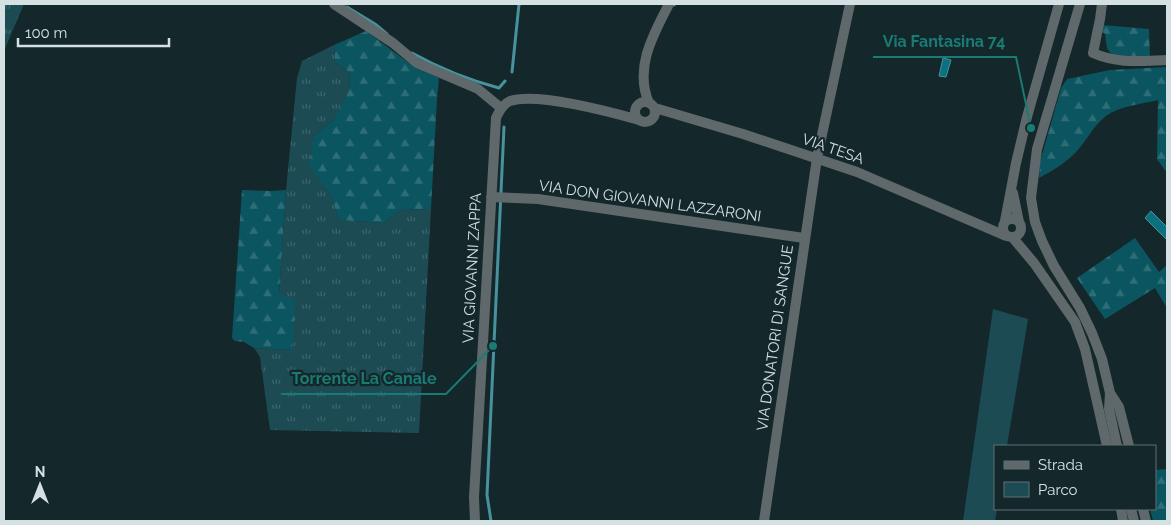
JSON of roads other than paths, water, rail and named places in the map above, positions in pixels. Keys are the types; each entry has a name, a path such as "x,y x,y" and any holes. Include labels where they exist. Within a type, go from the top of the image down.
{"street":[{"path":"334,4 393,44 417,63 478,89 501,108 509,101 544,99 647,122 652,110 644,90 642,71 657,28 669,4"},
{"name":"VIA DONATORI DI SANGUE","path":"764,521 816,158 850,4"},
{"path":"1059,4 1026,117 1003,232 1034,263 1075,322 1085,349 1107,445"},
{"path":"1080,4 1038,149 1032,176 1031,198 1035,222 1042,241 1054,266 1080,308 1102,359 1110,393 1109,409 1117,445"},
{"path":"1102,4 1092,53 1106,59 1122,61 1167,60"},
{"path":"639,120 635,115 636,107 644,90"},
{"path":"621,115 642,102 652,110"},
{"name":"VIA GIOVANNI ZAPPA","path":"475,521 474,497 493,197 496,118 501,108"},
{"name":"VIA TESA","path":"652,110 736,132 857,172 1009,237"},
{"path":"1011,188 1020,226 1034,263"},
{"name":"VIA DON GIOVANNI LAZZARONI","path":"493,197 538,199 804,238"},
{"path":"1004,223 1013,219 1020,226"},
{"name":"VIA TESA","path":"976,222 1004,223"},
{"path":"1009,237 1019,235 1020,226"},
{"path":"1110,393 1119,407 1128,445"}],"waterway":[{"path":"512,72 519,4"},
{"path":"347,7 375,24 387,34"},
{"path":"412,53 443,69 488,85 499,88 505,81"},
{"path":"491,521 487,495 504,127"}],"place":[{"name":"Via Fantasina 74","path":"1031,128"},
{"name":"Torrente La Canale","path":"493,346"}]}
